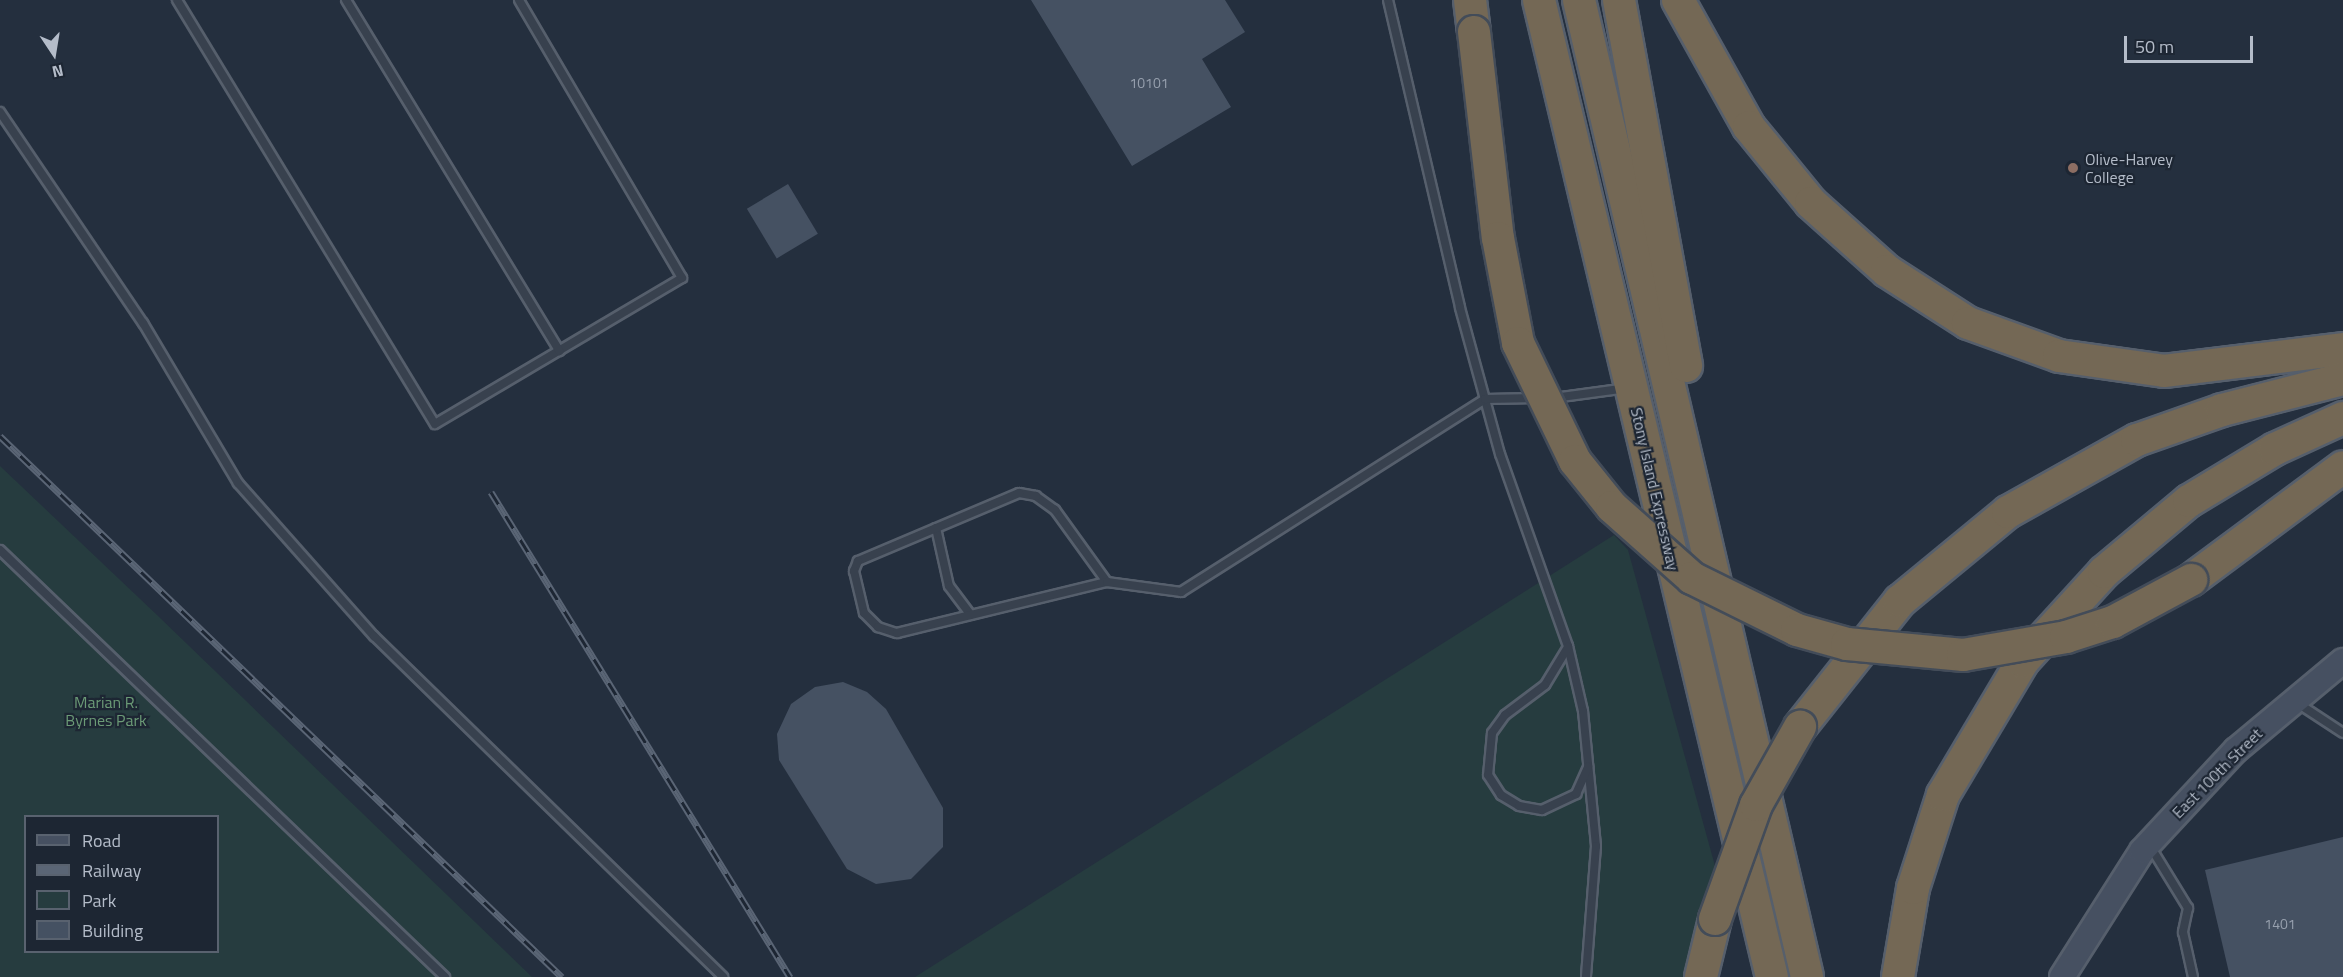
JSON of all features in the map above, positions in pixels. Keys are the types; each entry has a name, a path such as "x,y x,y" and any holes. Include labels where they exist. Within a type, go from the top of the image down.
{"highway":[{"path":"1470,0 1498,238 1518,343 1575,461 1612,507 1692,578 1797,630 1848,644 1963,655 2056,640 2113,622 2191,580 2343,467"},
{"path":"1521,0 1540,80 1575,155"},
{"name":"Stony Island Expressway","path":"1539,0 1772,977"},
{"path":"1579,0 1807,977"},
{"path":"1619,0 1693,404 1691,474"},
{"path":"1678,0 1749,127 1811,203 1887,271 1968,323 2059,356 2164,371 2343,349"},
{"path":"1701,977 1715,919 1756,805 1800,727 1900,601 2008,512 2137,440 2222,410 2343,379"},
{"path":"1898,977 1912,888 1943,795 2023,661 2104,572 2189,501 2275,449 2343,418"}],"street":[{"name":"East 100th Street","path":"2062,977 2107,900 2149,844 2236,750 2293,700 2343,661"}],"lane":[{"path":"177,0 435,424 682,278 519,0"},
{"path":"346,0 559,351"},
{"path":"1388,0 1435,217 1485,399 1568,646 1588,766 1596,846 1586,977"},
{"path":"0,112 143,323 238,483 374,636 723,977"},
{"path":"1107,582 1055,510 1036,496 1019,494 858,561 854,572 864,613 878,627 897,633 1107,582 1181,592 1485,399 1566,398 1630,388"},
{"path":"936,528 949,586 971,615"},
{"path":"0,550 445,977"},
{"path":"1568,646 1545,685 1505,715 1492,733 1488,775 1501,795 1519,806 1542,810 1576,794 1588,766"},
{"path":"2293,700 2343,733"},
{"path":"2149,844 2163,859 2188,908 2183,932 2193,977"}],"green space":[{"name":"Marian R. Byrnes Park","path":"0,466 157,615 532,977 0,977"},
{"path":"1614,535 1628,550 1715,866 1684,977 915,977"}],"building":[{"path":"1031,0 1225,0 1245,32 1202,59 1231,107 1132,166"},
{"path":"788,184 818,234 777,258 747,209"},
{"path":"843,682 867,692 886,709 943,808 943,847 911,879 876,884 847,869 779,760 777,734 791,704 815,687"},
{"path":"2343,837 2343,977 2230,977 2205,870"}],"railway":[{"path":"0,436 562,977"},
{"path":"491,492 790,977"}],"place":[{"name":"Olive-Harvey College","path":"2073,168"}]}
